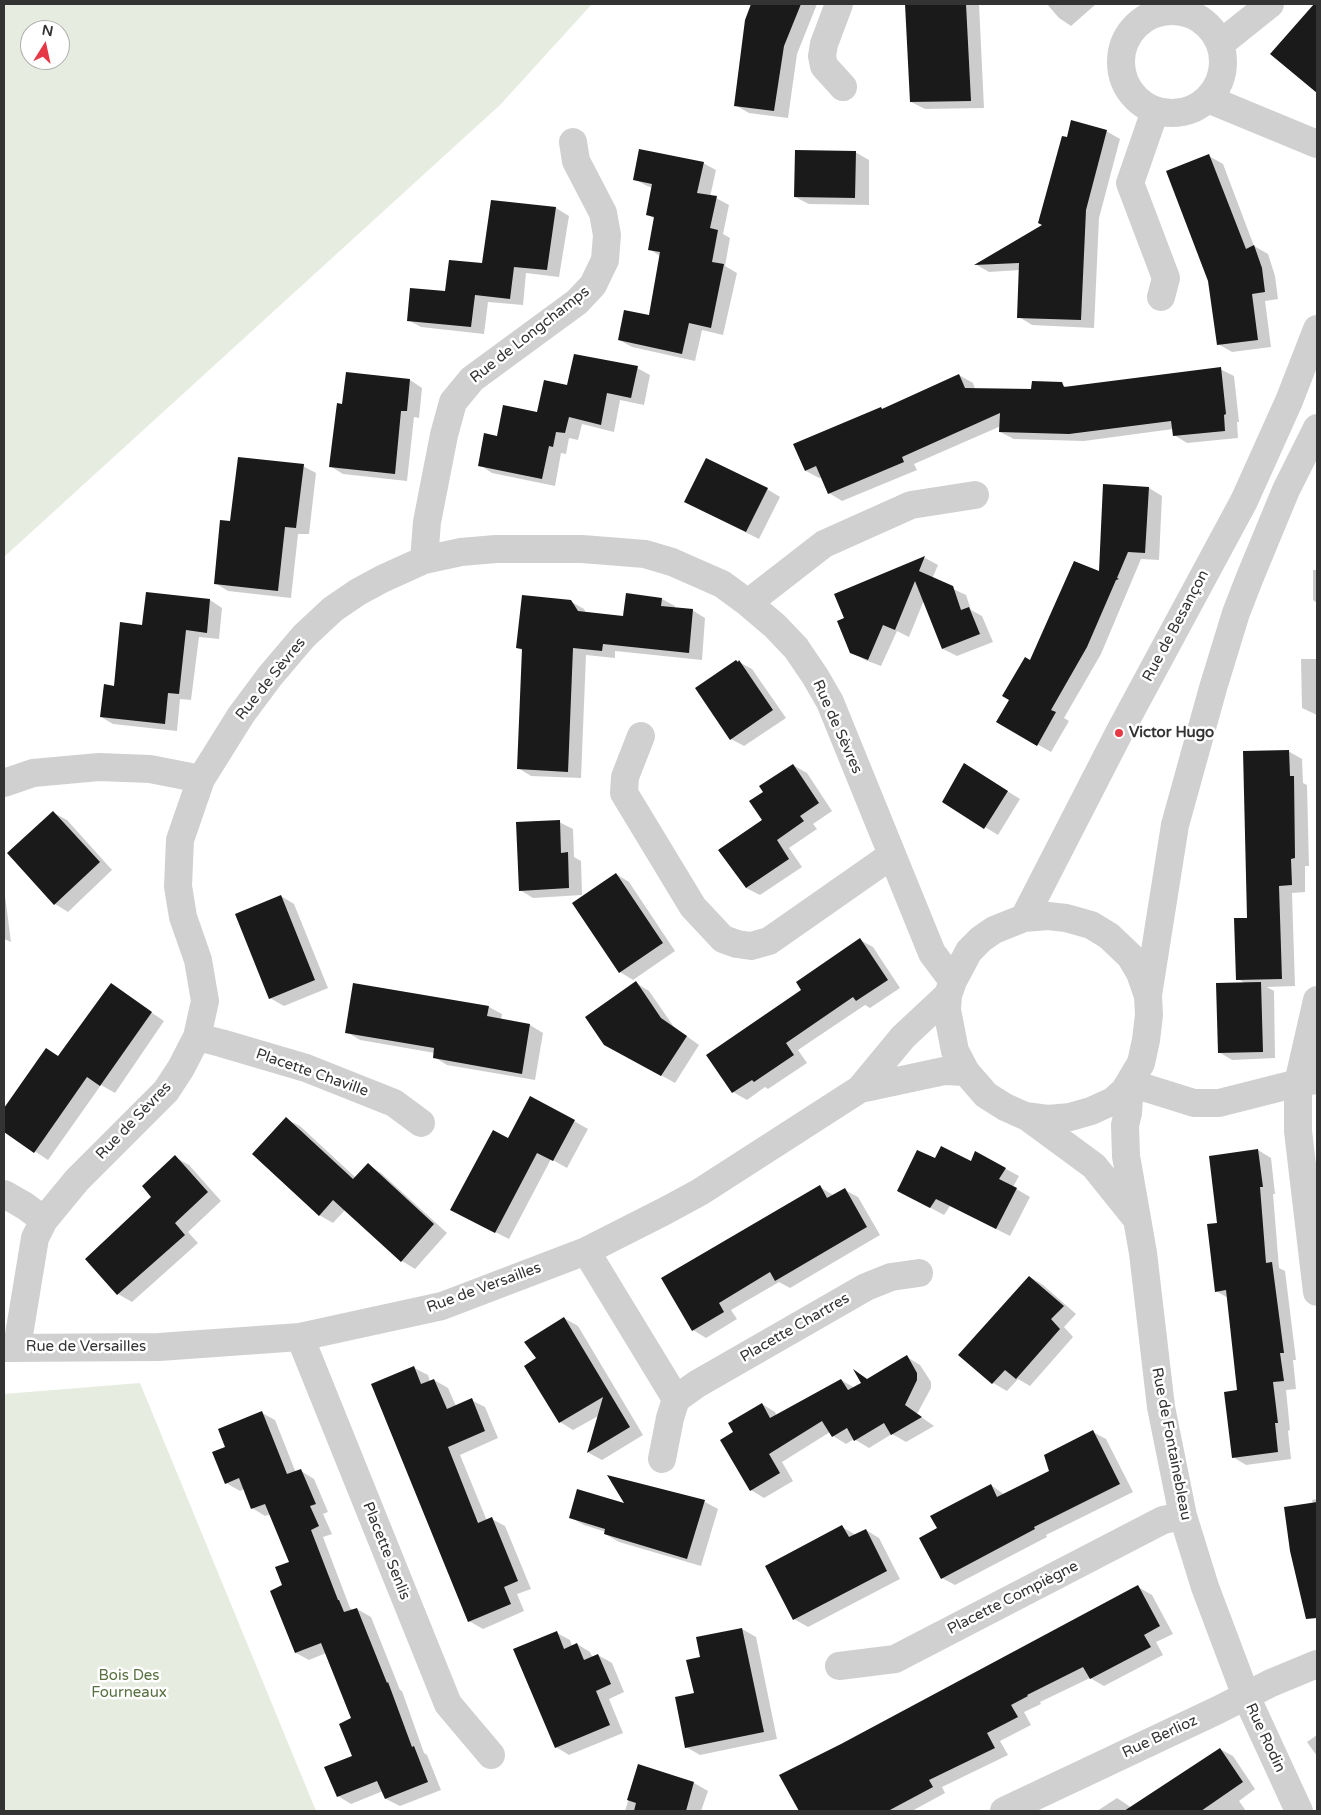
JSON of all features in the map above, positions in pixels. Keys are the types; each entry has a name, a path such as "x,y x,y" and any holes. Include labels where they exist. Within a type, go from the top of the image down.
{"street":[{"path":"839,4 824,44 822,56 824,66 843,88"},
{"path":"1220,44 1270,4"},
{"path":"1165,11 1182,12 1198,18 1211,29 1220,44 1223,68 1215,90 1208,99 1196,108 1169,114 1155,111 1139,102 1128,89 1121,74 1120,56 1125,40 1135,26 1149,16 1165,11"},
{"path":"1208,99 1317,144"},
{"path":"1155,111 1130,183 1166,278 1161,297"},
{"name":"Rue de Longchamps","path":"424,560 427,522 444,435 453,402 472,379 577,302 593,285 605,260 607,235 603,213 576,161 573,142"},
{"name":"Rue de Besançon","path":"1024,918 1119,733 1244,501 1289,401 1317,329"},
{"path":"1148,996 1140,973 1130,956 1109,936 1091,926 1066,918 1048,916 1024,918 994,930 981,939 969,951 951,988 947,1010 955,1051 966,1072 986,1095 1005,1107 1025,1116 1048,1119 1070,1117 1113,1101 1126,1090 1141,1063 1149,1015 1148,996 1176,825 1216,680 1236,614 1250,577 1286,490 1317,428"},
{"path":"748,603 824,544 912,505 975,495"},
{"name":"Rue de Sèvres","path":"10,1348 35,1238 44,1220 77,1180 166,1091 181,1068 197,1037 205,1001 198,960 183,918 178,886 180,840 201,779 241,715 270,676 304,636 333,609 358,592 424,560 461,552 496,549 582,549 645,554 672,562 715,581 748,603 775,626 796,648 830,702 932,953 951,988"},
{"path":"641,736 625,777 624,792 693,907 723,939 751,946 769,941 892,855"},
{"path":"4,783 33,773 99,766 150,770 201,779"},
{"name":"Rue de Versailles","path":"10,1348 159,1347 300,1337 442,1306 586,1251 700,1192 860,1089 903,1037 951,988"},
{"path":"1317,1000 1308,1082 1298,1131 1317,1292"},
{"name":"Placette Chaville","path":"197,1037 306,1068 394,1103 421,1122"},
{"name":"Rue de Versailles","path":"860,1089 944,1071 966,1072"},
{"path":"1130,1083 1194,1103 1219,1103 1308,1082"},
{"name":"Rue de Fontainebleau","path":"1130,1083 1128,1113 1125,1125 1126,1156 1142,1253 1161,1407 1183,1516 1205,1587 1233,1664"},
{"name":"Rue de Fontainebleau","path":"1025,1116 1094,1166 1136,1218"},
{"path":"4,1194 44,1220"},
{"path":"586,1251 676,1399 670,1418 662,1459"},
{"name":"Placette Chartres","path":"676,1399 697,1384 866,1287 891,1277 919,1273"},
{"name":"Placette Senlis","path":"300,1337 448,1704 491,1755"},
{"name":"Placette Compiègne","path":"839,1666 895,1658 1163,1520 1183,1516"},
{"name":"Rue Rodin","path":"1233,1664 1299,1811"},
{"name":"Rue Berlioz","path":"1004,1811 1270,1683 1317,1664"}],"green space":[{"path":"4,4 592,4 500,105 4,557"},
{"name":"Bois Des Fourneaux","path":"140,1383 316,1811 4,1811 4,1394"}],"building":[{"path":"751,4 801,4 784,46 774,111 734,106 745,20"},
{"path":"905,4 966,4 971,101 910,102"},
{"path":"1314,4 1317,4 1317,93 1270,54"},
{"path":"1071,120 1107,130 1086,210 1081,320 1017,318 1019,263 974,265 1042,225 1038,223 1062,136 1067,137"},
{"path":"639,149 704,162 697,193 717,196 710,228 718,230 712,262 724,264 711,328 689,323 682,354 618,340 624,310 649,315 660,252 648,250 654,217 646,215 652,184 633,180"},
{"path":"795,150 856,151 855,198 794,197"},
{"path":"1209,154 1246,249 1254,245 1262,268 1265,292 1252,294 1258,340 1217,345 1208,281 1166,171"},
{"path":"491,200 556,207 547,270 514,267 510,299 475,295 471,327 407,321 410,288 445,291 449,260 482,263"},
{"path":"574,354 638,366 631,398 607,393 601,425 569,417 565,433 556,432 553,447 549,446 542,479 478,466 484,433 497,436 503,405 537,412 544,380 567,385"},
{"path":"1221,367 1226,414 1224,415 1225,431 1173,436 1171,421 1069,434 999,432 1000,413 902,457 904,462 828,494 816,466 805,471 793,444 881,407 882,409 959,374 965,388 1031,389 1032,381 1062,382 1064,387"},
{"path":"346,372 410,379 407,411 401,411 395,474 329,467 337,403 342,404"},
{"path":"238,457 304,464 296,528 285,527 278,591 214,584 220,520 230,521"},
{"path":"706,458 768,488 746,532 684,502"},
{"path":"1103,484 1149,487 1145,553 1128,552 1117,578 1119,579 1116,580 1087,647 1051,710 1056,712 1037,746 996,722 1009,700 1002,696 1025,657 1030,660 1074,561 1099,571"},
{"path":"925,556 919,571 953,586 961,610 969,607 980,634 942,649 915,581 895,630 883,625 868,660 850,653 837,621 844,618 834,594"},
{"path":"146,592 210,599 207,633 186,630 179,694 168,693 165,724 100,717 104,684 114,686 120,622 142,625"},
{"path":"626,593 662,598 661,606 693,609 689,653 603,644 602,651 573,648 568,772 517,769 522,649 516,648 522,595 571,600 578,611 623,616"},
{"path":"736,660 738,662 739,660 773,710 730,740 695,688"},
{"path":"1289,750 1290,776 1294,776 1295,858 1291,859 1292,885 1279,886 1282,979 1236,980 1234,918 1247,918 1243,751"},
{"path":"964,763 1008,791 984,829 942,802"},
{"path":"793,764 819,803 800,816 804,821 777,840 789,859 746,888 718,850 762,820 749,801 763,792 759,786"},
{"path":"53,811 100,862 54,905 7,853"},
{"path":"560,820 561,853 568,852 569,888 519,891 516,822"},
{"path":"616,873 663,943 619,973 572,903"},
{"path":"281,895 315,980 269,999 235,914"},
{"path":"860,938 888,980 856,1001 853,997 786,1043 794,1055 754,1082 752,1080 732,1093 706,1055 801,990 796,982"},
{"path":"636,981 661,1018 687,1036 661,1076 604,1045 585,1017"},
{"path":"1261,982 1263,1052 1218,1053 1216,983"},
{"path":"111,983 152,1012 100,1086 87,1077 34,1153 4,1132 4,1108 46,1048 58,1056"},
{"path":"353,983 489,1006 487,1016 530,1024 522,1074 433,1058 434,1048 345,1033"},
{"path":"530,1096 575,1120 553,1161 537,1153 495,1233 450,1210 493,1130 508,1138"},
{"path":"286,1117 353,1179 368,1163 434,1224 401,1262 333,1200 319,1216 252,1154"},
{"path":"941,1146 971,1161 975,1151 1006,1168 999,1179 1017,1188 996,1229 936,1199 930,1208 897,1191 917,1150 935,1158"},
{"path":"1258,1149 1263,1187 1260,1187 1266,1263 1272,1262 1284,1353 1280,1353 1284,1381 1273,1382 1278,1423 1275,1423 1278,1452 1232,1458 1224,1392 1237,1390 1226,1290 1215,1292 1207,1224 1217,1223 1209,1156"},
{"path":"175,1155 208,1192 175,1223 185,1235 117,1295 85,1259 151,1197 142,1186"},
{"path":"820,1185 827,1198 845,1188 867,1227 775,1281 770,1272 719,1303 724,1312 692,1331 661,1278"},
{"path":"1029,1276 1064,1306 1051,1319 1060,1329 1016,1379 1005,1370 992,1384 958,1355"},
{"path":"564,1317 630,1427 587,1453 603,1397 559,1423 524,1366 536,1358 524,1342"},
{"path":"907,1355 917,1373 917,1380 905,1405 922,1417 891,1435 884,1423 854,1441 847,1428 832,1437 822,1421 769,1454 780,1473 750,1491 720,1440 733,1432 728,1423 762,1403 770,1418 841,1379 848,1390 861,1383 853,1369 867,1379"},
{"path":"414,1366 421,1384 434,1379 447,1409 472,1398 485,1431 448,1447 478,1523 492,1517 518,1581 504,1587 511,1604 468,1622 371,1384"},
{"path":"262,1411 287,1474 301,1469 316,1504 310,1506 319,1526 311,1530 338,1600 344,1612 357,1608 388,1682 412,1747 414,1746 428,1782 385,1799 377,1781 337,1797 324,1767 352,1756 339,1724 351,1718 321,1643 295,1653 270,1591 282,1585 275,1567 289,1562 265,1504 251,1509 239,1478 225,1484 212,1452 225,1447 218,1429"},
{"path":"1093,1430 1120,1484 1034,1527 1035,1529 941,1579 919,1538 937,1528 930,1516 991,1484 997,1497 1049,1471 1044,1455"},
{"path":"607,1475 705,1500 687,1559 604,1534 605,1529 569,1518 577,1489 624,1503"},
{"path":"1317,1502 1317,1618 1306,1619 1290,1551 1284,1507"},
{"path":"842,1525 849,1537 866,1529 887,1571 793,1620 765,1566"},
{"path":"1138,1585 1160,1626 1144,1635 1151,1647 1090,1679 1083,1667 1027,1695 1011,1705 1018,1717 987,1733 995,1748 929,1780 933,1787 888,1811 799,1811 779,1775 841,1744"},
{"path":"742,1628 764,1732 685,1748 675,1697 694,1693 686,1660 700,1657 696,1637"},
{"path":"557,1631 564,1649 577,1643 584,1660 598,1654 611,1684 596,1691 610,1725 555,1748 513,1649"},
{"path":"1220,1748 1243,1782 1201,1811 1124,1811"},
{"path":"638,1764 694,1782 686,1811 634,1811 636,1803 627,1800"}],"place":[{"name":"Victor Hugo","path":"1119,733"}]}
